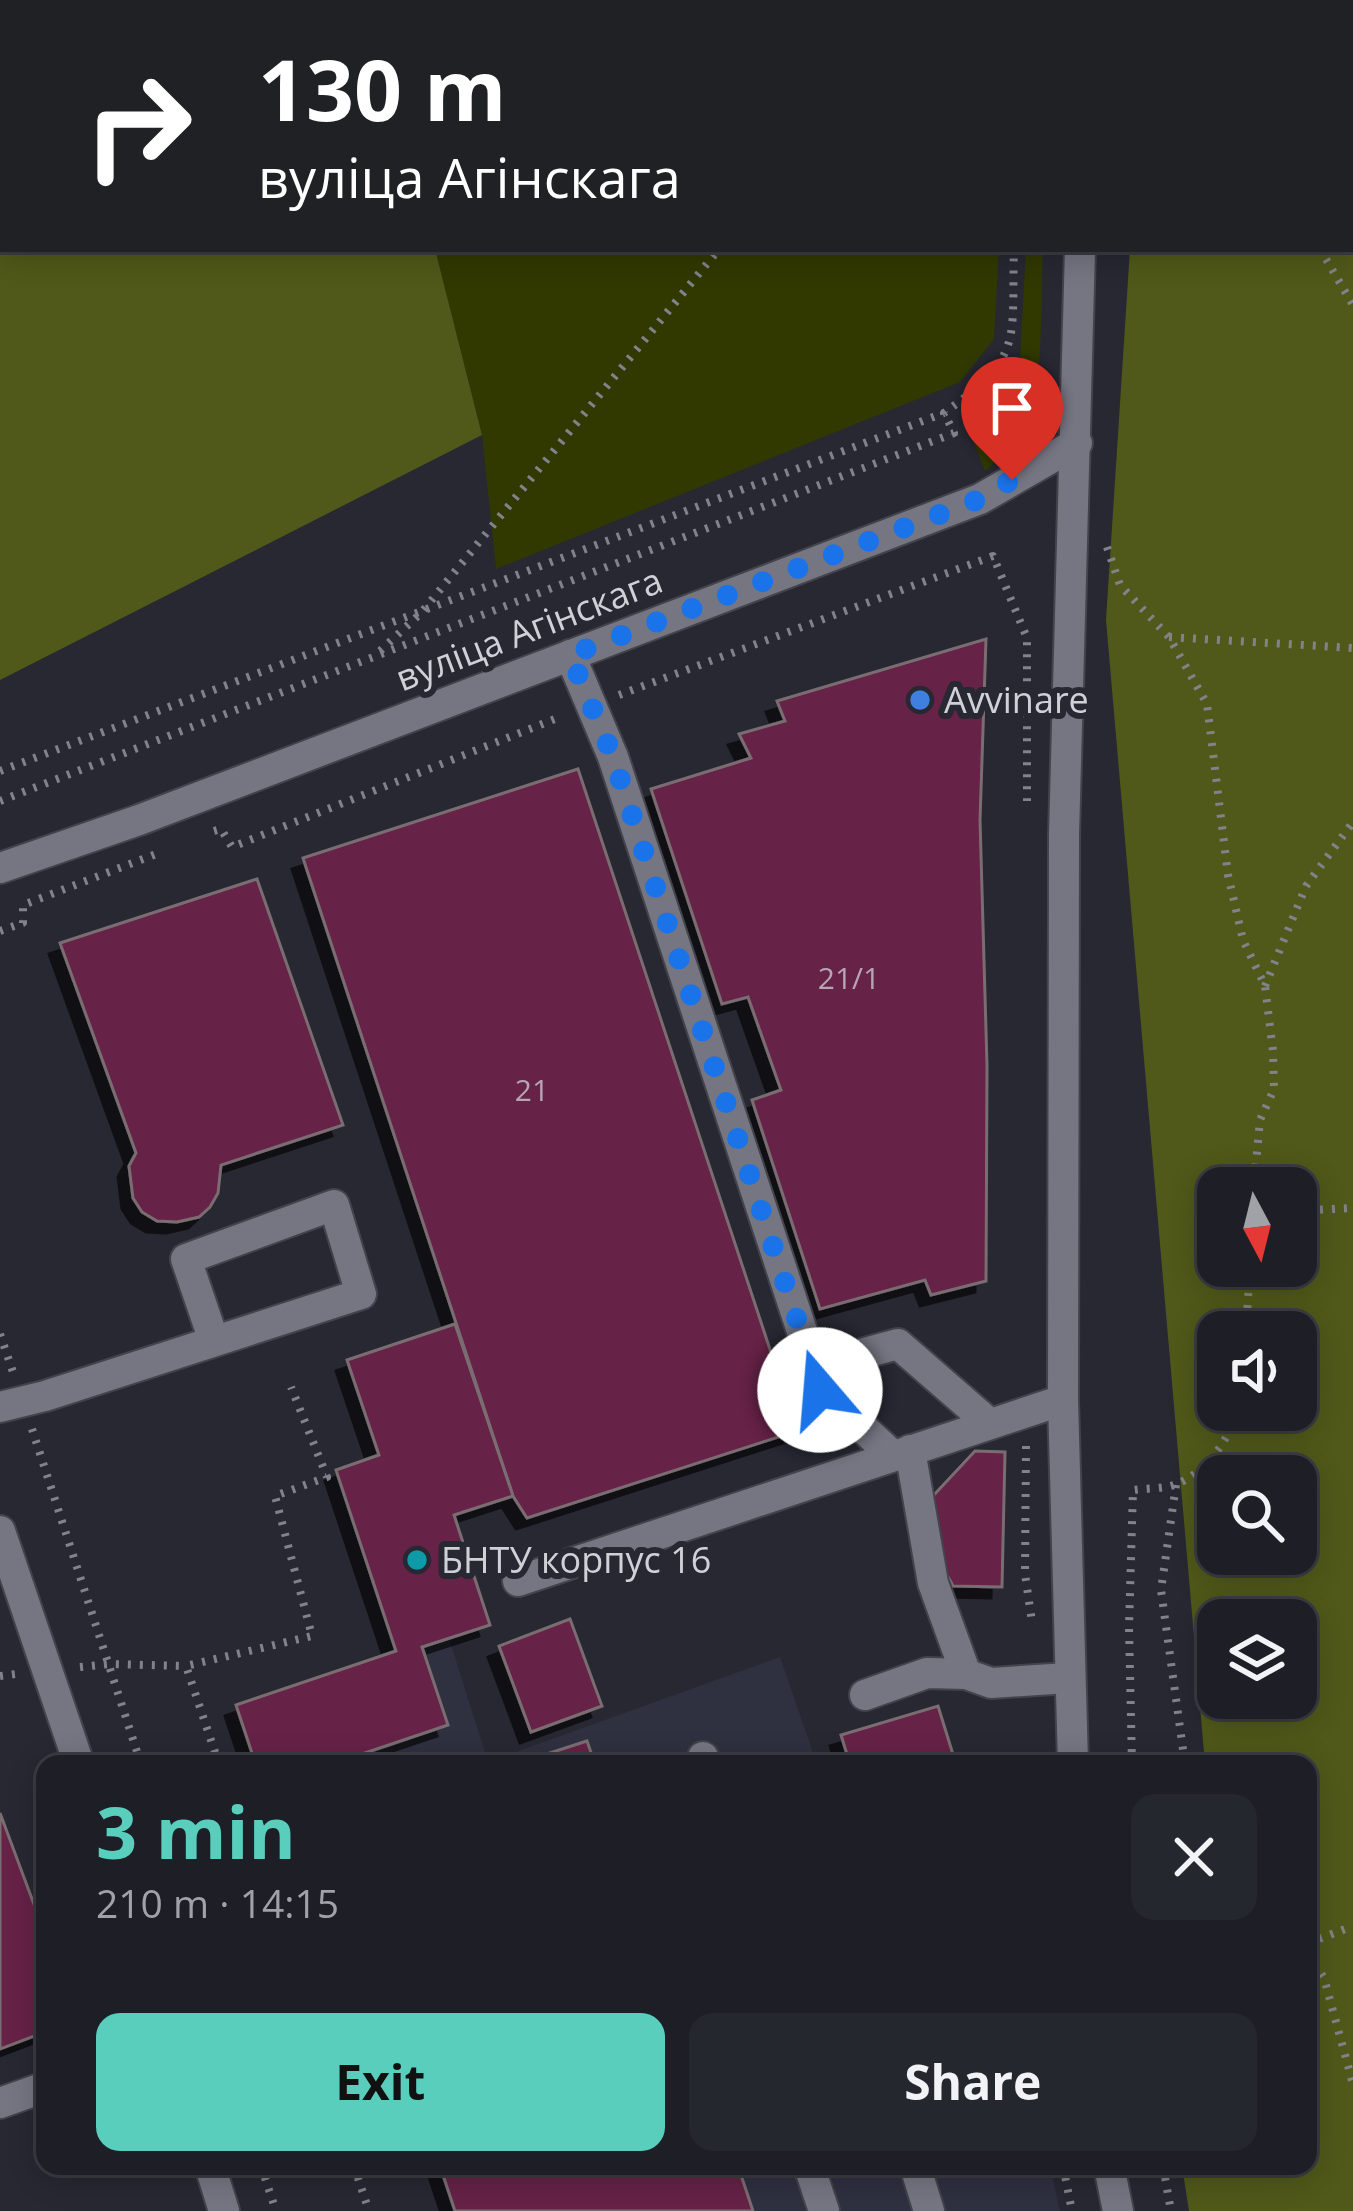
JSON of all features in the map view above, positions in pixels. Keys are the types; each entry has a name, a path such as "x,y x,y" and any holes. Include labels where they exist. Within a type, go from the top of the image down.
{"street":[{"path":"1072,1755 1063,1400 1064,835 1080,252"},
{"name":"вуліца Агінскага","path":"0,868 139,820 980,499 1077,443"},
{"path":"570,655 613,757 820,1390 901,1452 933,1583 966,1674"},
{"path":"11,1403 44,1396 362,1294 334,1205 186,1259 214,1341"},
{"path":"813,1367 898,1344 990,1424"},
{"path":"518,1581 1063,1400"},
{"path":"0,1531 76,1755"},
{"path":"865,1694 927,1672 966,1674 991,1683 1068,1678"},
{"path":"0,2103 36,2090"},
{"path":"213,2175 224,2211"},
{"path":"812,2175 824,2211"},
{"path":"918,2175 929,2211"},
{"path":"1111,2175 1118,2211"}],"path":[{"path":"376,654 422,613 717,252"},
{"path":"0,771 944,412 985,384 1011,350 1014,252"},
{"path":"1322,252 1353,305"},
{"path":"0,801 954,433 944,412"},
{"path":"1103,535 1120,585 1169,637 1207,704 1228,875 1243,940 1265,986 1274,1089 1260,1120 1256,1167"},
{"path":"1169,637 1353,648"},
{"path":"1265,986 1306,886 1353,822"},
{"path":"204,835 221,829 232,847"},
{"path":"0,932 23,923 23,905 170,848"},
{"path":"1317,1209 1353,1208"},
{"path":"0,1334 11,1403 138,1755"},
{"path":"47,1671 109,1664 186,1666 312,1636 275,1496 327,1477 291,1387"},
{"path":"1132,1755 1133,1490 1175,1485 1206,1463 1232,1431"},
{"path":"1175,1485 1161,1590 1183,1755"},
{"path":"186,1666 216,1755"},
{"path":"1317,1940 1353,1926"},
{"path":"1317,1968 1353,2084"},
{"path":"264,2175 275,2211"},
{"path":"357,2175 369,2211"},
{"path":"1065,2175 1072,2211"},
{"path":"1165,2175 1172,2211"}],"shaded area":[{"path":"449,1638 486,1755 253,1755 236,1705"},
{"path":"780,1657 814,1755 507,1755"},
{"path":"443,2175 1052,2175 1060,2211 455,2211"}],"green space":[{"path":"0,252 436,252 482,435 0,680"},
{"path":"436,252 999,252 994,339 960,382 496,569 482,435"},
{"path":"1026,252 1043,252 1034,406 1022,436 985,471 964,417 997,392 1020,359"},
{"path":"1130,252 1353,252 1353,2211 1189,2211 1183,2175 1317,2175 1317,1755 1204,1755 1201,1719 1317,1719 1317,1599 1197,1599 1197,1672 1106,620"}],"building":[{"path":"986,639 980,820 987,1066 986,1281 931,1295 925,1280 820,1309 752,1100 781,1090 748,997 722,1004 651,789 751,758 739,734 785,721 777,701"},
{"path":"578,769 797,1431 527,1518 513,1496 303,858"},
{"path":"257,879 343,1125 221,1165 218,1193 199,1217 157,1221 142,1212 133,1198 129,1166 136,1153 60,943"},
{"name":"БНТУ корпус 16","path":"455,1324 513,1496 454,1515 490,1625 422,1647 448,1725 359,1755 253,1755 236,1705 396,1651 336,1470 379,1455 347,1360"},
{"path":"975,1451 1005,1452 1002,1587 953,1586 938,1558 932,1497"},
{"path":"570,1619 602,1706 531,1732 499,1646"},
{"path":"938,1706 953,1755 847,1755 841,1735"},
{"path":"587,1741 592,1755 544,1755"},
{"path":"0,1813 36,1910 36,2035 0,2049"},
{"path":"443,2175 741,2175 753,2211 455,2211"}],"place":[{"name":"Avvinare","path":"920,700"},
{"name":"БНТУ корпус 16","path":"417,1560"}],"route":[{"path":"820,1390 613,757 570,655 980,499 1012,480"}]}
